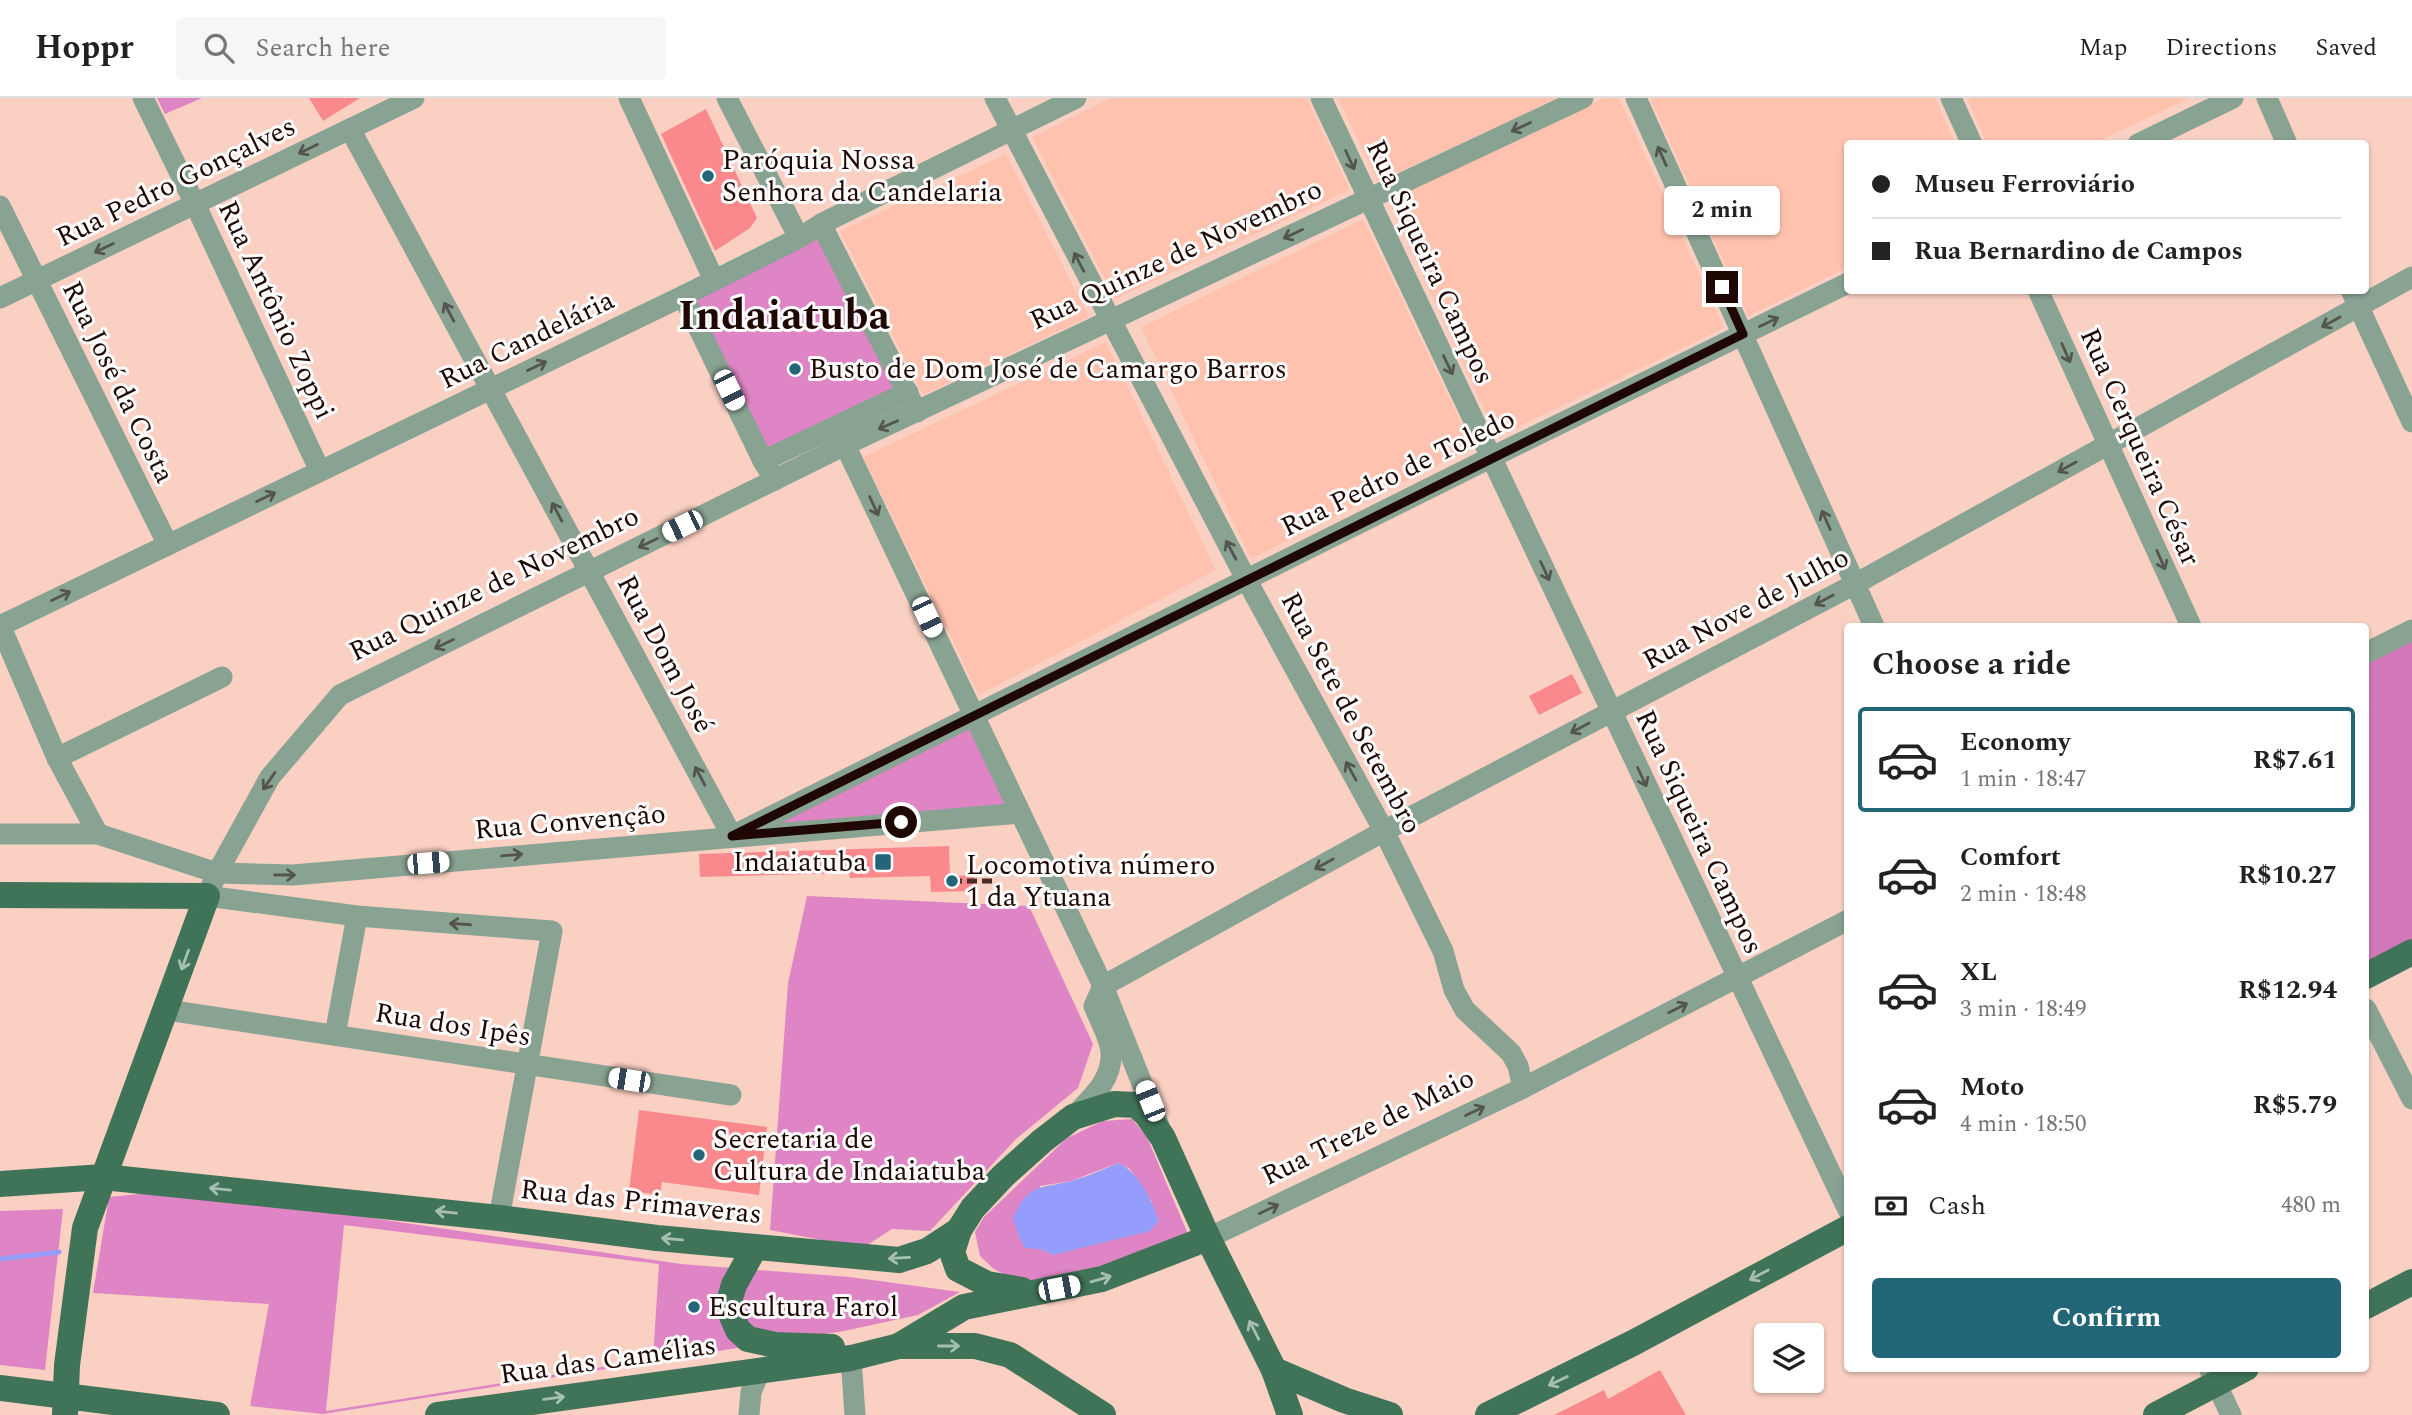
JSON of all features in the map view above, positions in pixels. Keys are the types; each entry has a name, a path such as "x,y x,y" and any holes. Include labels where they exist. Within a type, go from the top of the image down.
{"main road":[{"path":"0,895 212,885"},
{"name":"Rua Quinze de Novembro","path":"65,1406 73,1310 85,1228 212,885"},
{"path":"2369,974 2412,952"},
{"path":"1073,1117 1114,1104 1136,1105 1147,1115 1163,1138 1208,1238 1274,1370 1290,1415"},
{"name":"Rua das Primaveras","path":"0,1184 103,1177 499,1218 657,1238 900,1260 927,1251 959,1230 974,1208 1003,1176 1073,1117"},
{"path":"959,1230 952,1252 958,1269 987,1284 1038,1292"},
{"path":"1488,1415 1633,1343 1844,1230"},
{"name":"Rua Treze de Maio","path":"899,1346 964,1307 1102,1279 1208,1238"},
{"path":"755,1247 734,1285 730,1298 731,1314 738,1330 748,1339 803,1348 899,1346"},
{"path":"2369,1304 2412,1282"},
{"name":"Rua das Camélias","path":"438,1415 851,1358 899,1346 975,1346 1010,1355 1103,1415"},
{"path":"1274,1370 1344,1400 1390,1415"},
{"path":"2156,1415 2212,1376"},
{"path":"0,1388 65,1406 217,1415"}],"street":[{"name":"Rua Antônio Zoppi","path":"143,98 320,471"},
{"name":"Rua Pedro Gonçalves","path":"0,298 414,98"},
{"path":"629,98 714,280"},
{"path":"727,98 799,238"},
{"name":"Rua Sete de Setembro","path":"995,98 1246,579 1384,831 1443,951 1454,990 1465,1010 1511,1053 1518,1066 1522,1088"},
{"name":"Rua Candelária","path":"0,626 683,296 799,238 821,224 1076,98"},
{"name":"Rua Siqueira Campos","path":"1321,98 1844,1202"},
{"name":"Rua Quinze de Novembro","path":"212,885 270,777 340,695 845,445 1583,98"},
{"path":"1636,98 1873,623"},
{"path":"1951,98 1970,140"},
{"path":"2146,140 2233,98"},
{"path":"2267,98 2285,140"},
{"name":"Rua Dom José","path":"350,129 732,836"},
{"name":"Rua José da Costa","path":"0,206 168,545"},
{"path":"821,224 917,412"},
{"name":"Rua Nove de Julho","path":"2369,294 2412,278"},
{"name":"Rua Pedro de Toledo","path":"732,836 1492,457 1844,285"},
{"name":"Rua Cerqueira César","path":"2040,294 2190,623"},
{"path":"683,296 763,461 775,480"},
{"path":"2355,299 2412,422"},
{"name":"Rua Nove de Julho","path":"1103,986 1384,831 1855,584 2109,445 2355,299"},
{"path":"763,461 908,392"},
{"path":"845,445 1103,986 1163,1138"},
{"path":"0,626 57,758 98,834"},
{"path":"2369,652 2412,630"},
{"path":"57,758 222,677"},
{"name":"Rua Convenção","path":"0,834 98,834 212,885 293,875 1020,813"},
{"path":"212,885 357,916 552,931 499,1218"},
{"path":"335,1035 357,916"},
{"name":"Rua Treze de Maio","path":"1208,1238 1522,1088 1844,922"},
{"name":"Rua das Primaveras","path":"1073,1117 1103,1085 1109,1070 1111,1051 1094,1006 1103,986"},
{"name":"Rua dos Ipês","path":"167,1010 731,1095"},
{"path":"2369,1016 2412,1099"},
{"path":"851,1358 855,1415"},
{"path":"749,1415 751,1392 760,1371"},
{"path":"2212,1376 2231,1415"}],"shaded area":[{"path":"157,98 202,98 165,114"},
{"path":"1110,98 1307,98 1350,190 1115,299 1032,137"},
{"path":"1338,98 1558,98 1378,182"},
{"path":"1604,98 1619,98 1724,328 1497,437 1388,200"},
{"path":"1650,98 1935,98 1954,140 1844,140 1844,269 1748,316"},
{"path":"1967,98 2189,98 2101,140 1985,140"},
{"path":"1006,154 1089,317 923,395 840,231"},
{"path":"1363,219 1473,447 1251,559 1141,327"},
{"path":"821,224 908,392 763,461 683,296"},
{"path":"1106,342 1216,570 979,695 863,457"},
{"path":"2412,630 2412,952 2369,974 2369,652"},
{"path":"974,716 1020,813 732,836"},
{"path":"807,896 1029,906 1093,1044 1078,1088 1016,1139 930,1231 892,1229 863,1248 770,1230 788,983"},
{"path":"1132,1119 1147,1137 1188,1234 1038,1292 994,1269 980,1256 975,1232 984,1217 1067,1138 1103,1121","holes":["1118,1163 1130,1169 1152,1202 1053,1255 1040,1249 1040,1186 1071,1181"]},
{"path":"159,1192 264,1202 681,1264 850,1277 960,1292 918,1315 844,1331 323,1414 250,1406 269,1304 93,1293 109,1197","holes":["344,1225 659,1264 653,1359 326,1411"]},
{"path":"63,1209 45,1370 0,1365 0,1211"}],"water":[{"path":"1119,1163 1139,1180 1152,1204 1159,1221 1150,1231 1053,1255 1040,1249 1025,1248 1013,1217 1024,1198 1036,1189 1071,1181"}],"building":[{"path":"309,98 360,98 323,121"},
{"name":"Paróquia Nossa Senhora da Candelaria","path":"706,109 757,218 750,228 715,251 661,134"},
{"path":"1572,674 1582,693 1539,715 1529,696"},
{"path":"949,846 950,876 974,875 974,891 931,892 930,876 850,878 849,873 700,877 699,854"},
{"name":"Secretaria de Cultura de Indaiatuba","path":"639,1110 767,1127 759,1195 662,1182 660,1195 629,1191"},
{"path":"1660,1370 1686,1415 1554,1415 1604,1390 1608,1399"}],"waterway":[{"path":"0,1259 59,1252"}],"railway":[{"path":"952,881 995,881"}],"place":[{"name":"Paróquia Nossa Senhora da Candelaria","path":"708,176"},
{"name":"Busto de Dom José de Camargo Barros","path":"795,369"},
{"name":"Indaiatuba","path":"883,862"},
{"name":"Locomotiva número 1 da Ytuana","path":"952,881"},
{"name":"Secretaria de Cultura de Indaiatuba","path":"699,1155"},
{"name":"Escultura Farol","path":"694,1307"}],"district":[{"name":"Indaiatuba","path":"784,316"}],"route":[{"path":"901,822 732,836 1743,334 1722,287"}]}
